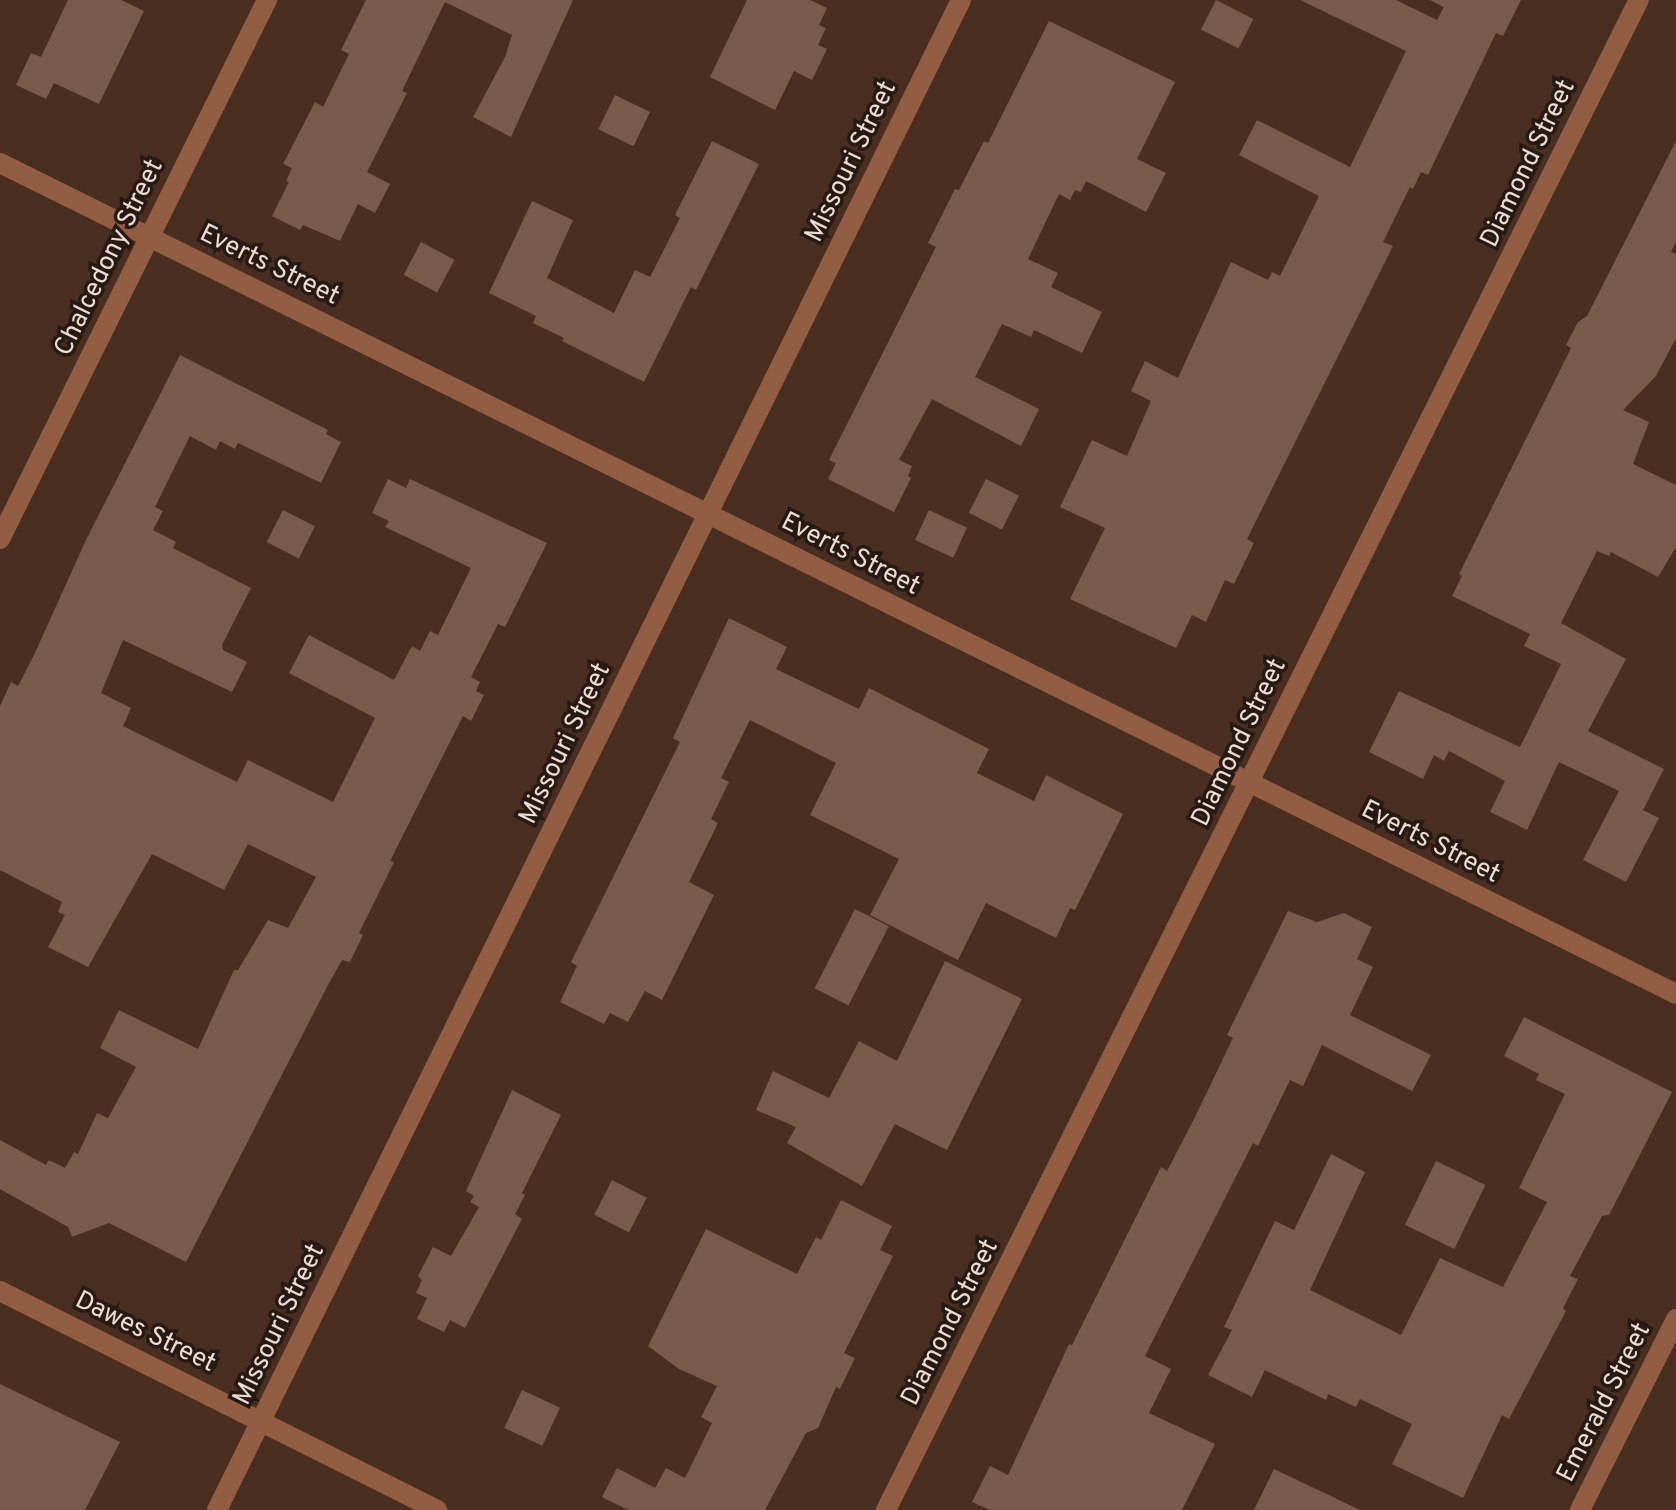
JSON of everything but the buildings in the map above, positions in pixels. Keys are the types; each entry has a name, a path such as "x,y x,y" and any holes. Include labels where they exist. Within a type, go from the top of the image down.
{"street":[{"name":"Chalcedony Street","path":"0,539 267,0"},
{"name":"Missouri Street","path":"217,1510 961,0"},
{"name":"Diamond Street","path":"886,1510 1639,0"},
{"name":"Everts Street","path":"0,163 1676,994"},
{"name":"Dawes Street","path":"0,1291 437,1510"},
{"name":"Emerald Street","path":"1580,1510 1676,1319"}]}
